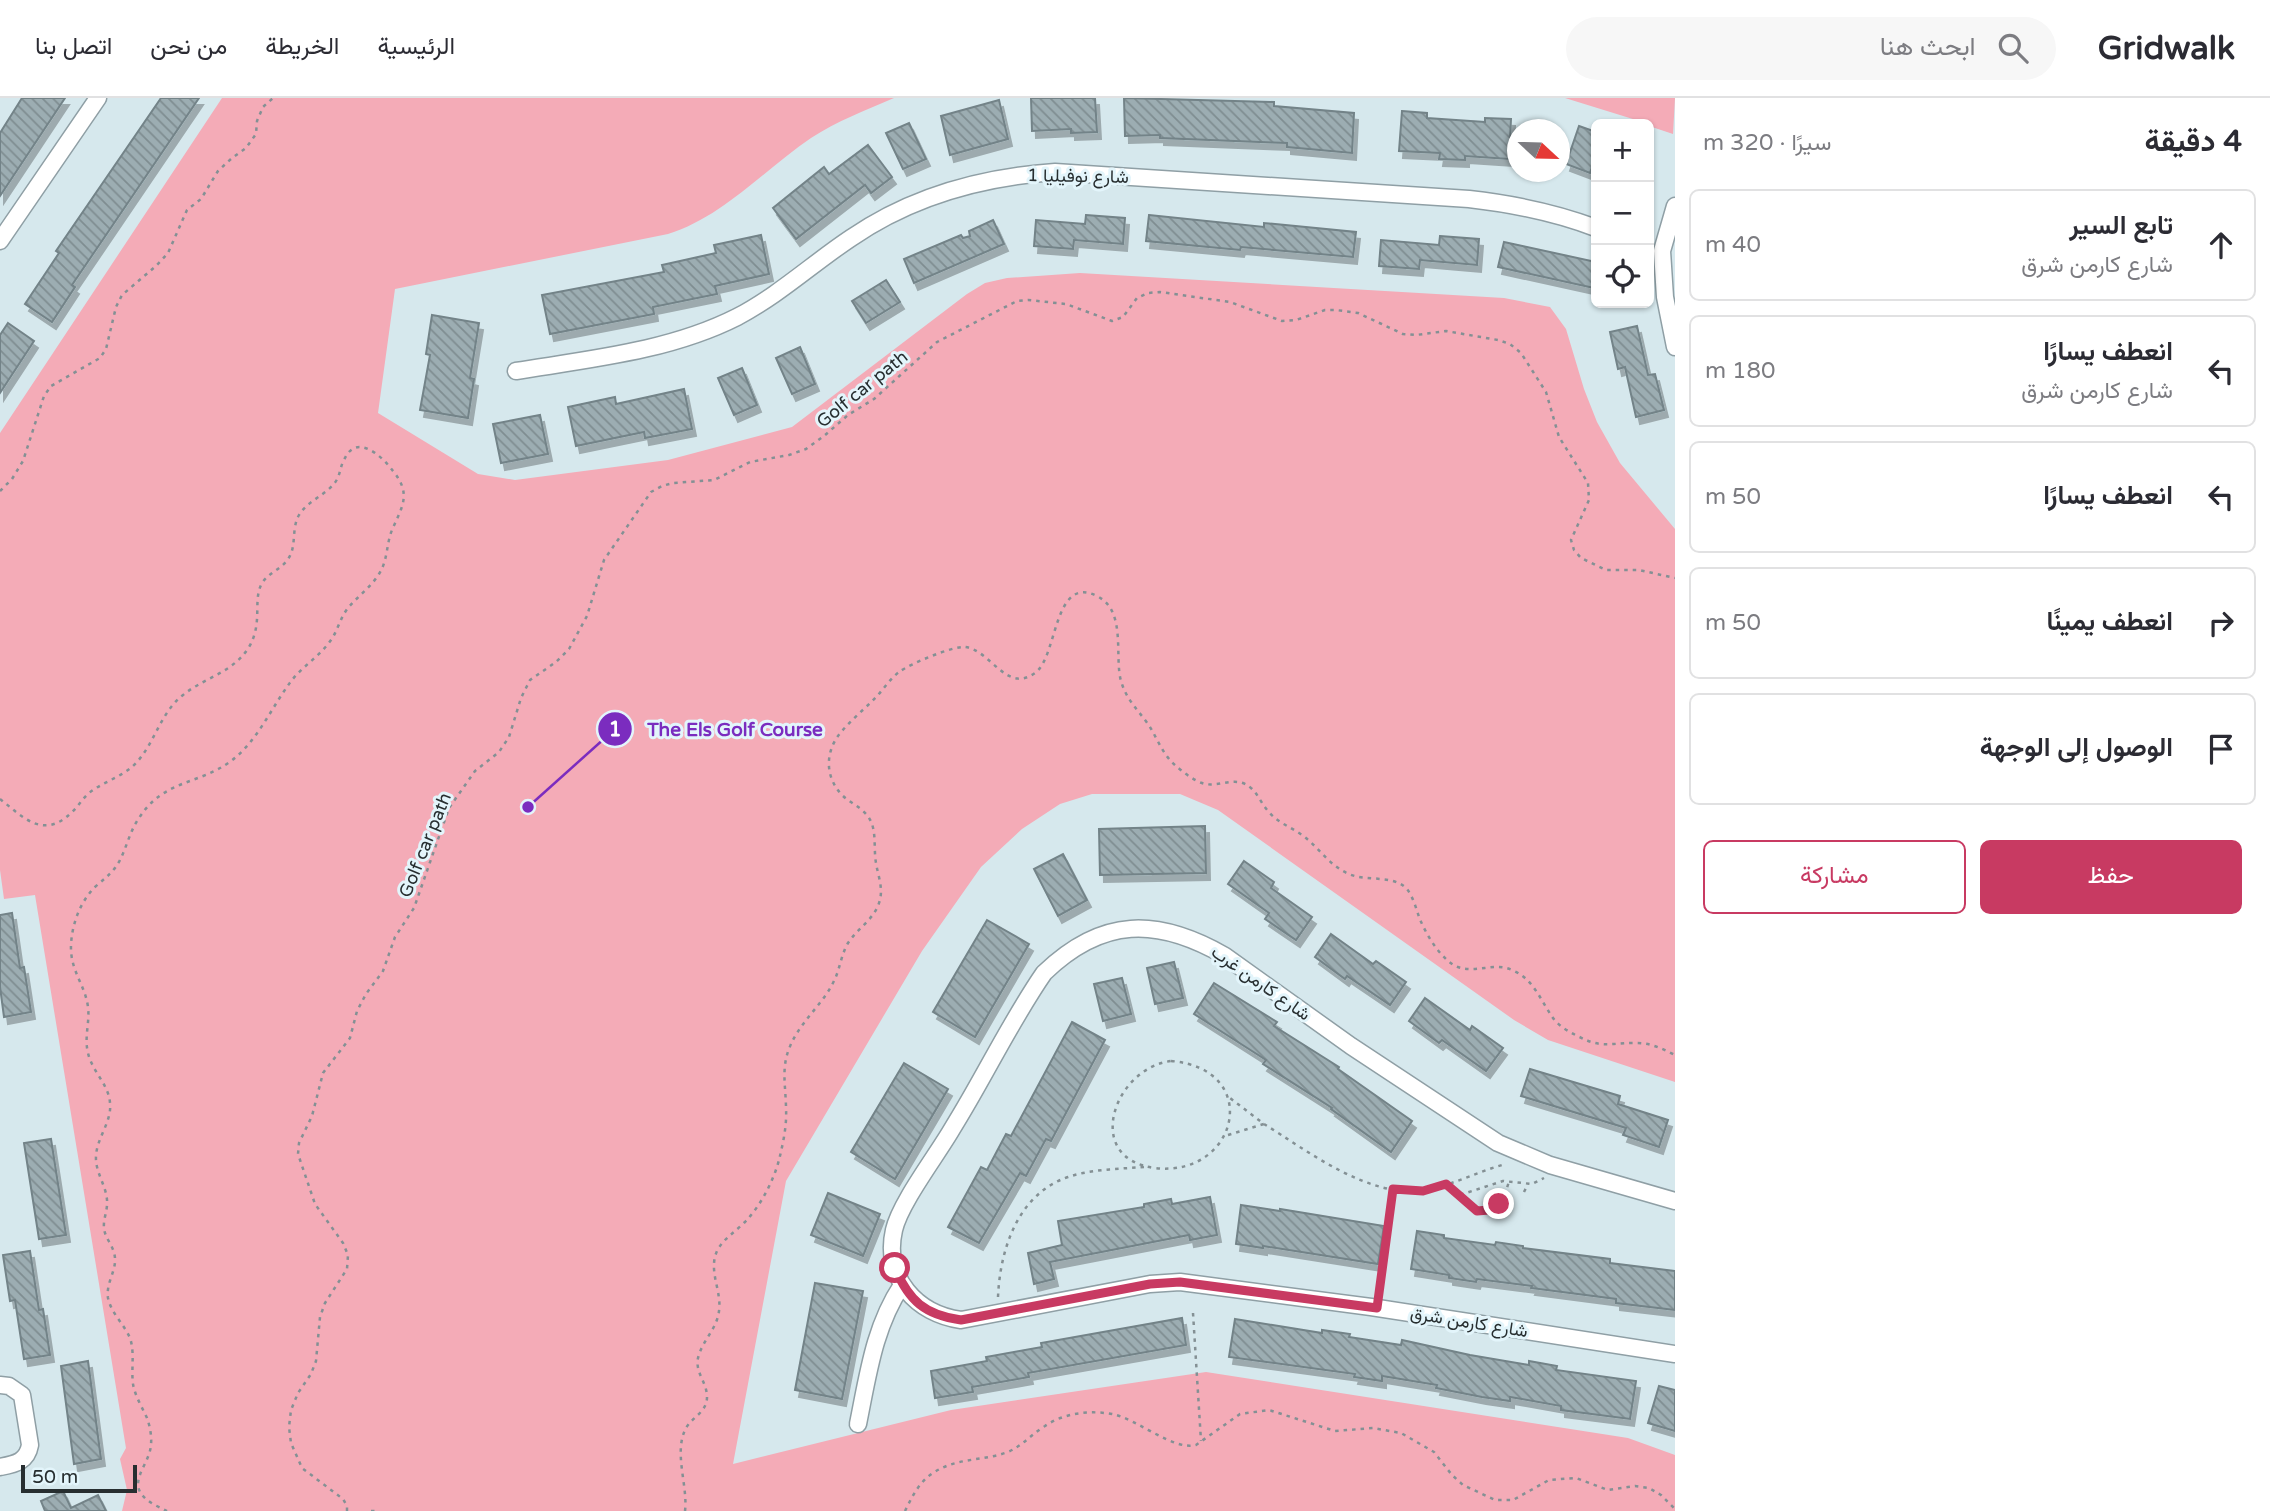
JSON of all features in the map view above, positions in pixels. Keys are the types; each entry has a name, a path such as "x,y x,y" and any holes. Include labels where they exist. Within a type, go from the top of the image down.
{"street":[{"path":"0,241 98,98"},
{"name":"شارع نوفيليا 1","path":"516,371 651,347 693,335 774,297 851,238 888,216 927,198 1011,175 1066,173 1469,199 1542,210 1591,226"},
{"path":"1675,206 1656,249 1675,347"},
{"name":"شارع كارمن غرب","path":"902,1285 895,1268 892,1249 893,1231 900,1213 1034,988 1060,957 1079,944 1121,929 1165,931 1206,945 1482,1134 1518,1153 1550,1165 1675,1201"},
{"name":"شارع كارمن شرق","path":"902,1285 920,1305 943,1317 961,1320 1150,1284 1180,1282 1377,1308 1675,1354"},
{"path":"858,1424 878,1330 902,1285"},
{"path":"0,1385 9,1386 22,1395 30,1445 29,1452 21,1462 0,1467"},
{"path":"863,1402 879,1406"}],"path":[{"path":"0,491 12,479 23,461 44,396 51,386 100,358 106,349 116,307 122,295 168,253 187,210 201,200 218,171 246,148 256,134 257,121 263,107 273,98"},
{"name":"Golf car path","path":"347,1511 344,1499 302,1468 291,1443 291,1410 316,1361 320,1317 325,1303 347,1269 348,1255 343,1243 315,1204 298,1154 299,1143 312,1116 323,1073 350,1038 357,1011 383,971 395,937 414,908 449,808 468,780 499,752 509,737 521,698 530,680 569,649 587,616 604,560 651,492 673,483 714,480 750,462 806,449 848,415 874,399 936,342 1017,301 1066,304 1112,321 1123,317 1137,298 1160,292 1230,302 1282,321 1325,310 1336,310 1358,313 1404,334 1446,331 1510,344 1521,353 1546,392 1559,437 1588,483 1589,500 1571,540 1574,550 1581,558 1606,570 1639,570 1675,578"},
{"path":"0,799 27,821 41,826 57,823 98,786 116,779 132,768 169,708 185,693 226,671 248,649 259,620 259,588 292,554 298,516 339,477 343,460 349,451 360,447 371,448 396,474 402,485 404,499 388,542 387,559 379,575 342,616 330,643 298,672 249,744 232,761 212,772 186,780 157,796 140,816 127,838 119,862 83,902 75,921 71,962 88,1003 85,1032 87,1051 108,1091 110,1102 110,1113 96,1156 97,1168 107,1196 108,1207 103,1229 115,1253 115,1265 107,1295 111,1307 128,1332 133,1347 133,1386 151,1435 150,1451 137,1485 146,1499 167,1511"},
{"path":"685,1511 687,1501 682,1478 683,1436 687,1426 705,1407 707,1397 697,1360 716,1326 719,1310 713,1266 715,1256 725,1239 747,1220 771,1182 779,1160 786,1122 783,1069 787,1053 805,1019 832,986 848,943 871,918 881,893 875,859 874,827 864,811 849,801 834,784 828,762 831,747 839,733 895,675 907,667 947,649 962,647 976,650 1010,677 1023,678 1034,674 1043,665 1062,609 1069,598 1089,593 1098,597 1106,603 1116,626 1122,686 1163,753 1176,765 1203,784 1218,785 1234,781 1250,786 1270,814 1302,835 1329,864 1344,872 1359,878 1401,884 1408,891 1425,931 1444,958 1456,967 1470,971 1498,966 1512,969 1532,986 1553,1018 1585,1040 1610,1045 1640,1042 1675,1055"},
{"path":"1147,1166 1120,1150 1112,1135 1111,1126 1121,1097 1134,1078 1161,1062 1192,1065 1215,1078 1230,1098 1264,1124 1350,1176 1393,1189 1423,1191 1506,1164"},
{"path":"1226,1136 1231,1116 1230,1098"},
{"path":"997,1314 1002,1259 1009,1238 1032,1199 1054,1183 1079,1174 1147,1166 1166,1169 1187,1165 1208,1155 1226,1136 1264,1124"},
{"path":"1458,1194 1498,1182 1528,1184 1541,1181 1550,1165"},
{"path":"1446,1184 1471,1208 1483,1211 1489,1210 1503,1199 1509,1181"},
{"path":"1524,1192 1528,1184"},
{"path":"1377,1308 1393,1189"},
{"path":"1193,1313 1201,1441"},
{"path":"905,1511 919,1486 943,1467 1007,1452 1026,1442 1043,1426 1077,1413 1114,1414 1183,1447 1196,1445 1240,1414 1269,1410 1335,1431 1373,1428 1401,1433 1434,1452 1451,1475 1463,1485 1495,1500 1513,1500 1549,1480 1576,1478 1608,1490 1635,1486 1649,1488 1675,1508"},
{"path":"371,1511 378,1511"}],"shaded area":[{"path":"222,98 894,98 811,138 725,204 688,226 668,234 395,289 378,413 478,474 515,480 668,460 792,427 967,294 985,283 1007,278 1080,273 1504,298 1550,307 1566,329 1597,422 1620,463 1675,529 1675,1082 1548,1040 1514,1020 1218,810 1180,794 1092,794 1060,804 1022,829 981,867 922,951 786,1181 733,1464 951,1410 1206,1372 1628,1438 1675,1455 1675,1511 122,1511 127,1490 120,1459 126,1448 35,895 4,899 0,870 0,433"},
{"path":"1565,98 1675,98 1673,134 1654,128 1654,119 1633,119"}],"building":[{"path":"22,98 65,98 0,196 0,133"},
{"path":"161,98 199,98 72,285 75,287 52,322 25,304 59,253 56,251"},
{"path":"1031,98 1095,98 1097,132 1071,133 1071,129 1032,131"},
{"path":"1124,98 1274,102 1274,106 1354,113 1352,153 1287,147 1287,143 1160,138 1160,135 1125,136"},
{"path":"999,100 1008,139 950,155 941,116"},
{"path":"1402,111 1427,113 1427,118 1485,122 1485,118 1511,119 1507,119 1507,159 1465,156 1465,160 1439,159 1440,153 1399,151"},
{"path":"909,123 926,159 903,169 886,133"},
{"path":"1579,126 1591,130 1590,173 1570,166 1570,152"},
{"path":"868,145 892,177 871,193 865,185 796,239 773,208 824,167 829,174"},
{"path":"1086,215 1125,218 1123,244 1074,240 1073,249 1034,246 1036,220 1085,224"},
{"path":"1149,215 1264,227 1264,223 1356,232 1353,257 1146,241"},
{"path":"993,220 1004,244 914,283 904,259 961,235 963,238 970,236 969,231"},
{"path":"761,235 769,274 715,286 717,294 653,307 654,314 550,334 542,295 664,272 662,265 716,253 714,245"},
{"path":"1440,236 1479,239 1477,265 1420,260 1419,269 1379,266 1381,240 1439,245"},
{"path":"1504,242 1591,261 1591,287 1498,267"},
{"path":"886,280 900,302 866,323 852,301"},
{"path":"432,315 479,323 470,378 474,379 468,418 420,410 430,355 426,354"},
{"path":"8,323 34,341 0,393 0,335"},
{"path":"1637,326 1648,375 1655,374 1664,410 1636,417 1625,367 1618,369 1610,332"},
{"path":"800,347 815,384 792,394 776,358"},
{"path":"742,368 757,405 734,415 718,378"},
{"path":"684,389 692,429 645,438 644,432 576,446 568,407 615,397 616,404"},
{"path":"540,415 548,454 501,463 493,424"},
{"path":"1205,826 1206,873 1100,875 1099,829"},
{"path":"1063,854 1087,900 1058,916 1034,869"},
{"path":"1244,861 1274,882 1271,888 1312,917 1296,940 1265,919 1269,913 1228,884"},
{"path":"12,913 20,968 24,967 31,1012 4,1017 0,987 0,915"},
{"path":"987,920 1029,944 975,1037 933,1012"},
{"path":"1331,934 1373,964 1376,961 1406,982 1390,1005 1347,976 1345,979 1315,957"},
{"path":"1174,962 1183,998 1155,1004 1147,968"},
{"path":"1122,978 1131,1014 1103,1021 1094,984"},
{"path":"1214,983 1277,1022 1274,1026 1339,1067 1338,1069 1412,1121 1391,1152 1332,1108 1263,1064 1266,1060 1194,1014"},
{"path":"1425,998 1470,1030 1472,1026 1503,1048 1486,1071 1442,1040 1439,1043 1409,1021"},
{"path":"1072,1022 1105,1040 1051,1141 1046,1139 1026,1176 1020,1173 979,1243 948,1227 981,1167 987,1170 1006,1134 1011,1136"},
{"path":"904,1063 948,1089 895,1179 851,1152"},
{"path":"1530,1069 1620,1096 1618,1104 1668,1120 1659,1147 1623,1135 1626,1128 1521,1096"},
{"path":"51,1139 66,1235 39,1239 24,1143"},
{"path":"828,1193 880,1214 863,1256 811,1235"},
{"path":"1210,1197 1217,1235 1190,1240 1189,1235 1050,1262 1054,1279 1034,1284 1028,1253 1062,1245 1058,1221 1144,1207 1144,1204 1171,1199 1172,1204"},
{"path":"1241,1205 1384,1226 1378,1264 1236,1244"},
{"path":"1417,1231 1444,1235 1444,1238 1495,1245 1496,1242 1610,1259 1610,1263 1675,1271 1675,1310 1616,1303 1616,1299 1531,1288 1532,1286 1449,1278 1449,1275 1411,1269"},
{"path":"30,1251 39,1310 43,1309 50,1355 24,1359 15,1300 10,1301 3,1255"},
{"path":"815,1283 863,1291 842,1399 795,1390"},
{"path":"1182,1318 1186,1345 1028,1373 1029,1377 972,1387 973,1392 935,1398 931,1371 1042,1347 1041,1343"},
{"path":"1235,1319 1322,1333 1322,1330 1350,1334 1349,1337 1401,1345 1402,1340 1470,1355 1529,1365 1529,1361 1557,1366 1556,1370 1636,1381 1630,1419 1561,1410 1561,1406 1510,1397 1510,1401 1482,1397 1436,1388 1437,1385 1382,1376 1382,1381 1354,1377 1355,1374 1229,1357"},
{"path":"88,1361 101,1459 74,1464 61,1366"},
{"path":"1659,1386 1675,1390 1675,1431 1648,1423"},
{"path":"63,1491 71,1508 98,1495 106,1511 45,1511 41,1501"}],"place":[{"name":"The Els Golf Course","path":"528,807"}],"route":[{"path":"895,1268 902,1285 913,1299 927,1310 943,1317 961,1320 1150,1284 1180,1282 1377,1308 1393,1189 1423,1191 1446,1184 1477,1211 1489,1210 1499,1204"}]}
